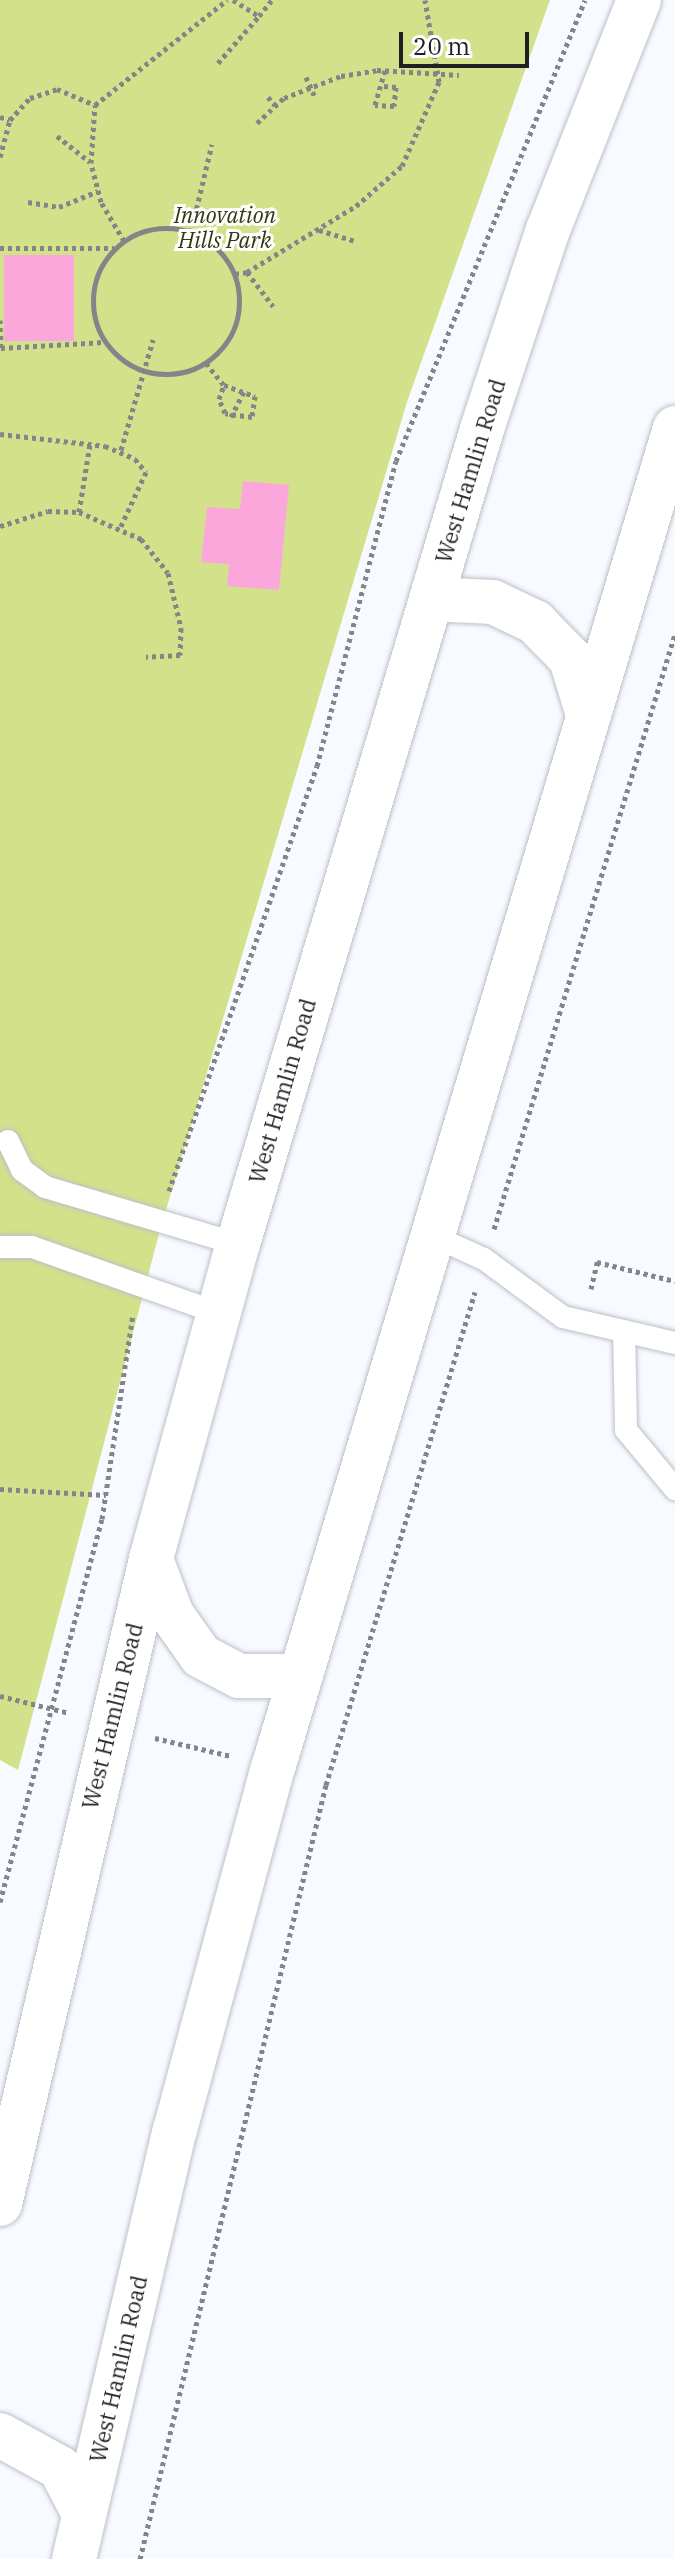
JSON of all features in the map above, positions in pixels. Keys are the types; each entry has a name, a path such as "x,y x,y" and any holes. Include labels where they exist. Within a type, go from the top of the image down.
{"main road":[{"name":"West Hamlin Road","path":"0,2204 151,1559 238,1244 431,599 548,230 639,0"},
{"name":"West Hamlin Road","path":"74,2559 198,2041 299,1676 675,428"},
{"path":"431,599 493,602 535,622 571,659 588,715"},
{"path":"151,1559 172,1615 201,1656 239,1676 299,1676"},
{"path":"0,2435 60,2468 84,2514"}],"lane":[{"path":"8,1141 22,1170 45,1187 238,1244"},
{"path":"431,1235 484,1259 563,1317 675,1343"},
{"path":"0,1247 32,1247 142,1283 218,1313"},
{"path":"624,1331 626,1430 675,1489"}],"path":[{"path":"124,241 98,191 91,163 95,105 227,0"},
{"path":"233,0 259,16"},
{"path":"218,63 272,0"},
{"path":"235,274 247,272 318,230 402,166 424,128 440,74 425,0"},
{"path":"162,1223 175,1162 317,766 396,461 585,0"},
{"path":"384,86 385,70"},
{"path":"257,123 275,105 310,85 385,70 459,75"},
{"path":"306,77 315,97"},
{"path":"376,85 384,86 396,87 394,106 375,105 376,85"},
{"path":"0,157 10,120 30,98 57,89 95,105"},
{"path":"268,97 275,105"},
{"path":"0,117 10,120"},
{"path":"57,136 91,163"},
{"path":"191,232 212,144"},
{"path":"28,202 59,207 98,191"},
{"path":"144,230 191,232 209,241 235,274 235,324 206,363 187,372 145,372 105,342 92,304 115,249 124,241 144,230"},
{"path":"318,230 356,241"},
{"path":"0,248 115,249"},
{"path":"247,272 273,306"},
{"path":"0,320 1,348 105,342"},
{"path":"121,450 153,340"},
{"path":"206,363 224,385 245,389 257,408 252,417 231,417 219,404 224,385"},
{"path":"231,417 245,389"},
{"path":"0,434 121,450 146,472 121,526"},
{"path":"79,512 90,444"},
{"path":"0,526 48,511 79,512 121,526 161,560 179,608 180,655 146,657"},
{"path":"140,2559 326,1785 675,634"},
{"path":"583,1322 597,1262 675,1281"},
{"path":"0,1902 106,1495 123,1352 142,1283"},
{"path":"0,1489 106,1495"},
{"path":"0,1696 81,1716"},
{"path":"138,1733 240,1758"}],"green space":[{"name":"Innovation Hills Park","path":"0,0 550,0 407,402 160,1230 18,1770 0,1760"}],"building":[{"path":"4,255 74,255 74,341 4,341"},
{"path":"243,481 289,485 279,590 227,586 229,564 201,562 207,507 240,509"}]}
